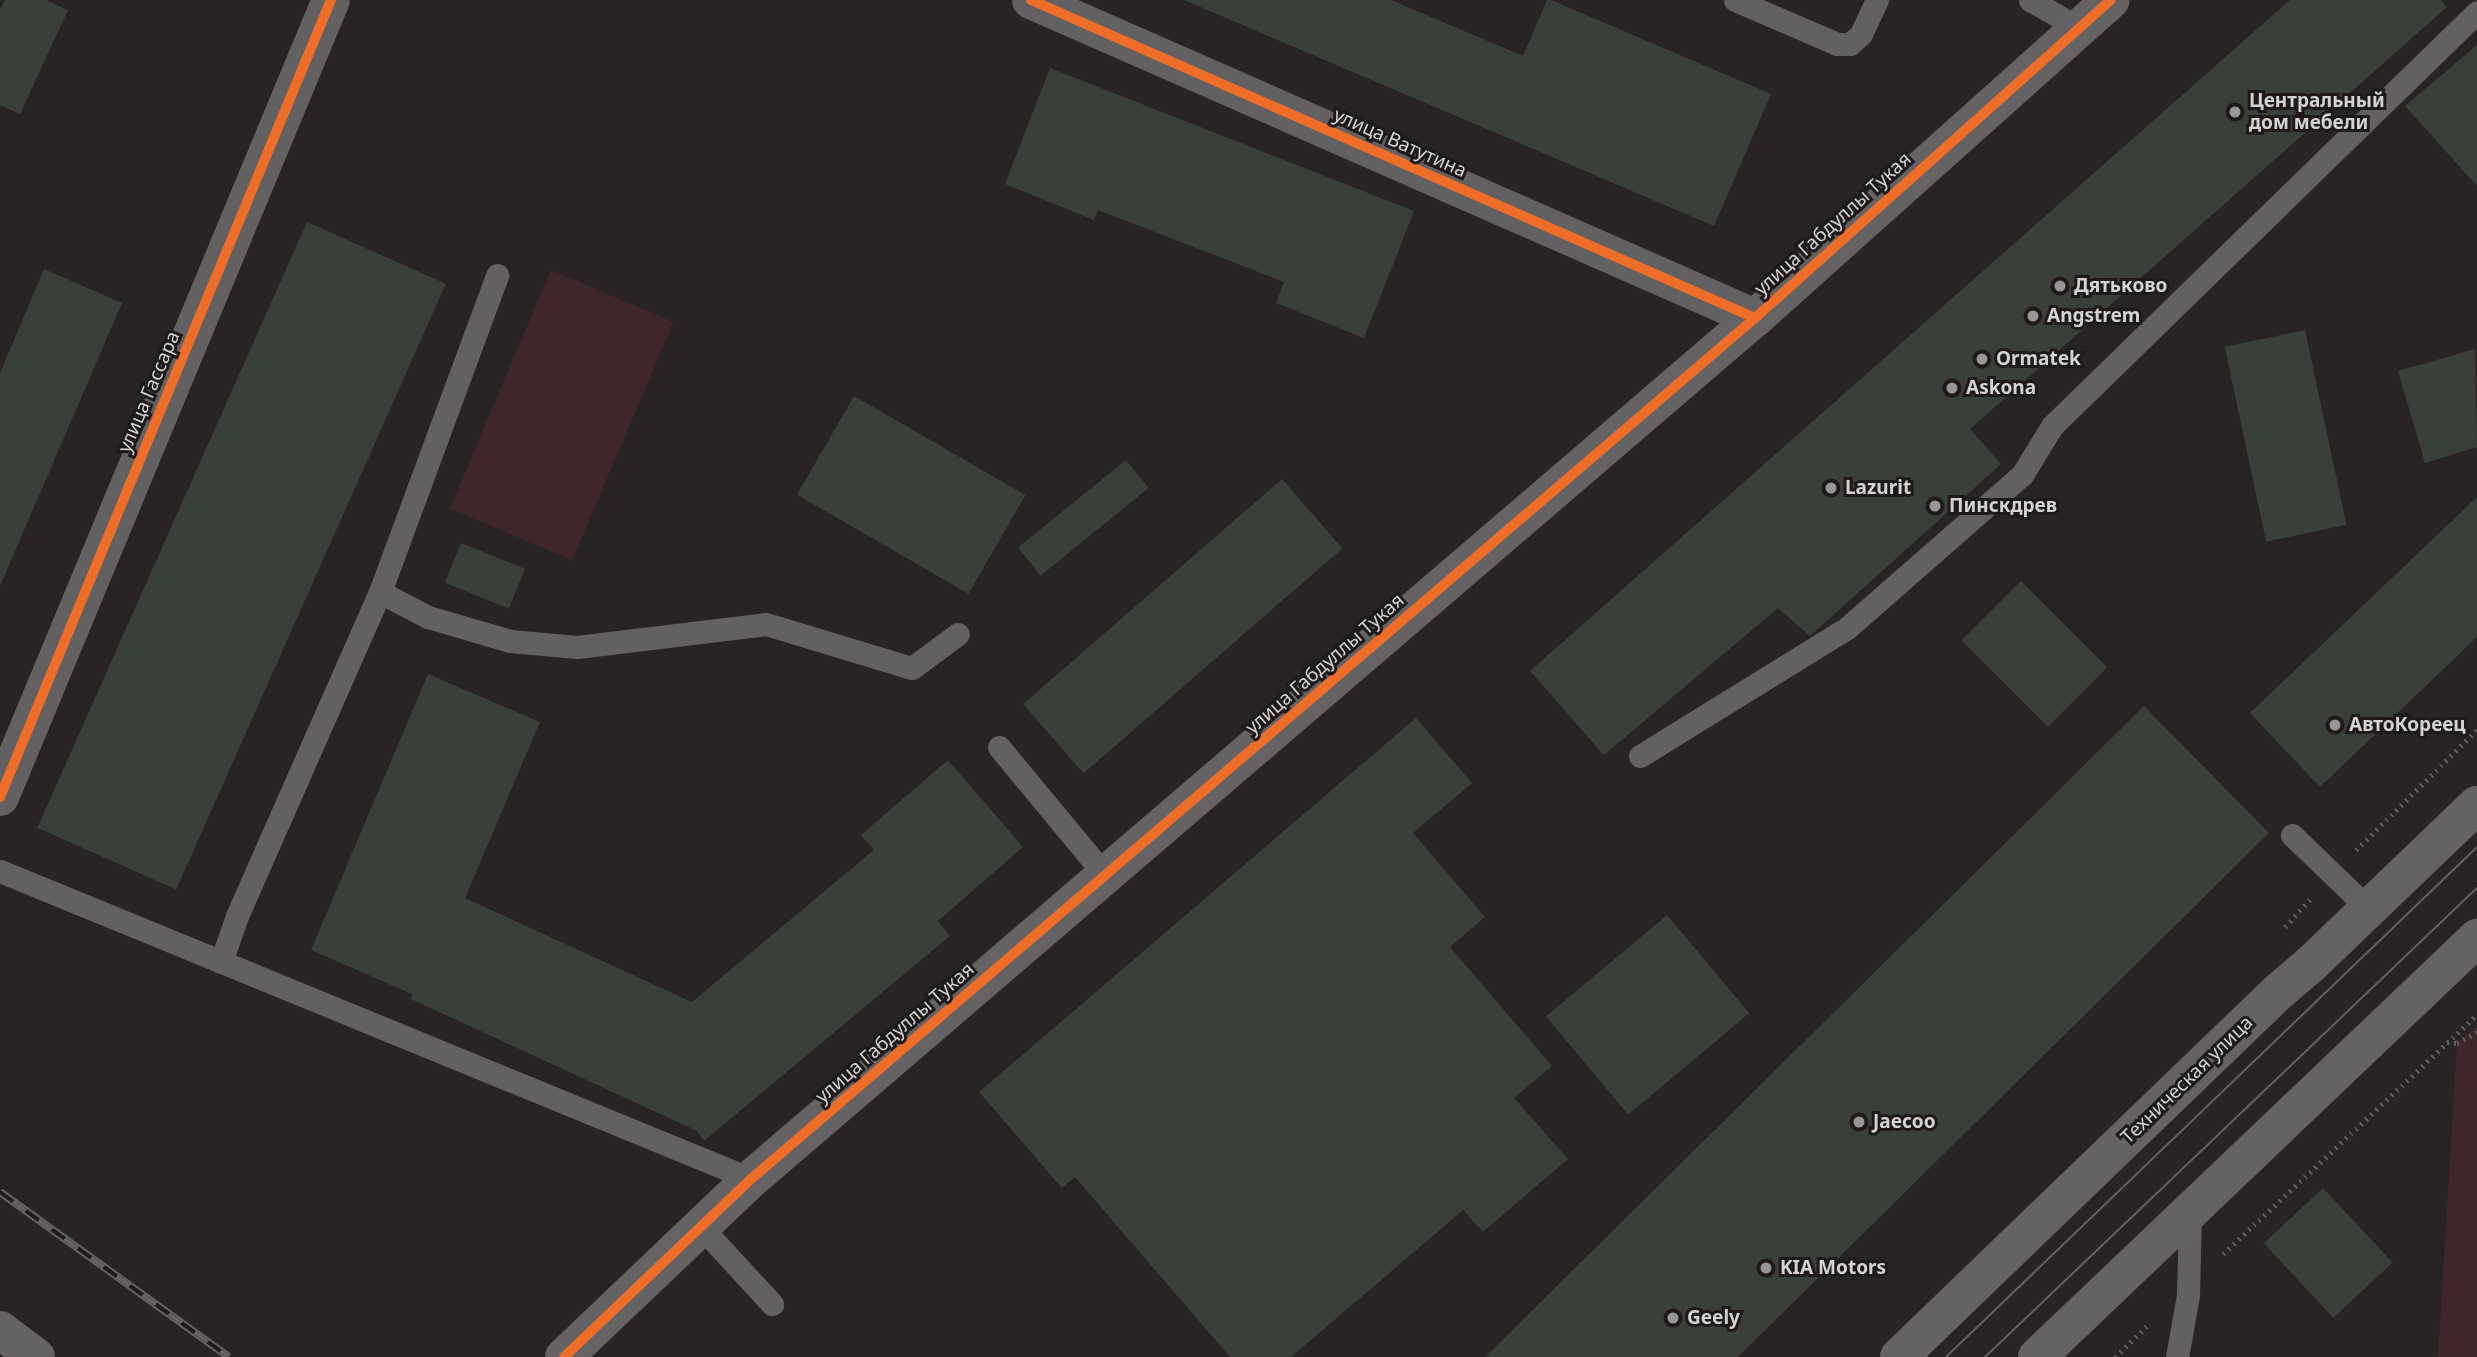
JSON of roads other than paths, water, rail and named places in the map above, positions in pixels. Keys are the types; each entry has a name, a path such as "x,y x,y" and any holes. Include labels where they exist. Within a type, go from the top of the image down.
{"street":[{"name":"улица Гассара","path":"0,797 331,0"},
{"name":"улица Ватутина","path":"1031,0 1755,318"},
{"name":"улица Габдуллы Тукая","path":"564,1357 751,1179 1755,318 2111,0"},
{"name":"Техническая улица","path":"1899,1357 2277,993 2477,805"},
{"path":"2037,1357 2477,938"},
{"path":"0,1330 36,1357"}],"lane":[{"path":"1735,0 1837,44 1850,44 1861,34 1877,0"},
{"path":"2030,0 2079,28"},
{"path":"1640,756 1847,628 2022,475 2052,426 2477,12"},
{"path":"221,962 243,904 380,592 497,275"},
{"path":"380,592 428,617 510,641 577,647 766,624 912,668 958,635"},
{"path":"999,747 1105,875"},
{"path":"2292,835 2369,909"},
{"path":"0,871 751,1179"},
{"path":"2177,1357 2188,1287 2190,1212"},
{"path":"701,1227 772,1304"}],"tram line":[{"path":"1946,1357 2477,847"},
{"path":"1985,1357 2477,888"}],"railway":[{"path":"0,1192 229,1357"}],"place":[{"name":"Центральный дом мебели","path":"2235,112"},
{"name":"Дятьково","path":"2060,286"},
{"name":"Angstrem","path":"2033,316"},
{"name":"Ormatek","path":"1982,359"},
{"name":"Askona","path":"1952,388"},
{"name":"Lazurit","path":"1831,488"},
{"name":"Пинскдрев","path":"1935,506"},
{"name":"АвтоКореец","path":"2335,725"},
{"name":"Jaecoo","path":"1859,1122"},
{"name":"KIA Motors","path":"1766,1268"},
{"name":"Geely","path":"1673,1318"}]}
